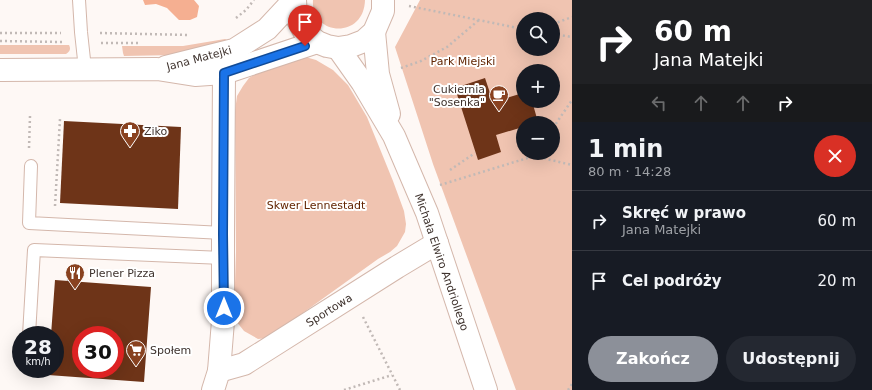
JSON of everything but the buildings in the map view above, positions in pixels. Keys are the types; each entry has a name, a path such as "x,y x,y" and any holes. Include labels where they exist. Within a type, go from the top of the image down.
{"street":[{"path":"294,0 296,16 304,31 318,42 327,46 338,48 351,46 364,41 374,32 392,4"},
{"name":"Jana Matejki","path":"157,69 234,50 267,29 294,0"},
{"name":"Michała Elwiro Andriollego","path":"374,32 378,74 394,136"},
{"name":"Jana Matejki","path":"0,70 157,69 195,75 224,73 318,42"},
{"name":"Michała Elwiro Andriollego","path":"338,48 362,82 394,136 427,213 486,390"},
{"name":"Sportowa","path":"216,380 223,321 224,73"},
{"name":"Sportowa","path":"216,380 244,364 396,267 437,243"}],"lane":[{"path":"79,0 85,70"},
{"path":"31,166 29,223 223,234"},
{"path":"30,326 34,250 223,258"}],"path":[{"path":"235,19 246,10 254,0"},
{"path":"392,4 516,27"},
{"path":"560,21 572,17"},
{"path":"397,69 421,61 447,47 479,20"},
{"path":"560,35 572,37"},
{"path":"0,41 138,43"},
{"path":"560,118 572,100"},
{"path":"29,150 30,116"},
{"path":"55,209 60,119"},
{"path":"450,170 475,153"},
{"path":"436,187 517,160"},
{"path":"555,160 572,165"},
{"path":"68,281 69,272"},
{"path":"361,315 400,390"},
{"path":"344,390 392,375"},
{"path":"568,390 572,384"}],"green space":[{"path":"313,0 365,0 362,13 356,22 347,27 338,28 328,26 320,21 314,12"},
{"name":"Park Miejski","path":"420,0 572,0 572,390 516,390 433,164 395,47"},
{"path":"225,39 231,42 175,55 124,56 122,46 183,46"},
{"path":"0,45 69,45 70,49 66,54 0,54"},
{"name":"Skwer Lennestadt","path":"302,56 316,60 333,70 348,85 367,117 404,211 406,224 405,232 397,246 390,252 268,338 258,339 244,331 236,321 234,314 236,252 235,111 237,96 249,78 259,72"}],"shaded area":[{"path":"143,0 194,0 199,6 197,17 190,20 179,20 167,8 156,4 145,5"}],"place":[{"name":"Cukiernia \"Sosenka\"","path":"499,112"},
{"name":"Ziko","path":"130,148"},
{"name":"Plener Pizza","path":"75,290"},
{"name":"Społem","path":"136,367"}],"route":[{"path":"224,308 224,73 305,46"}]}
